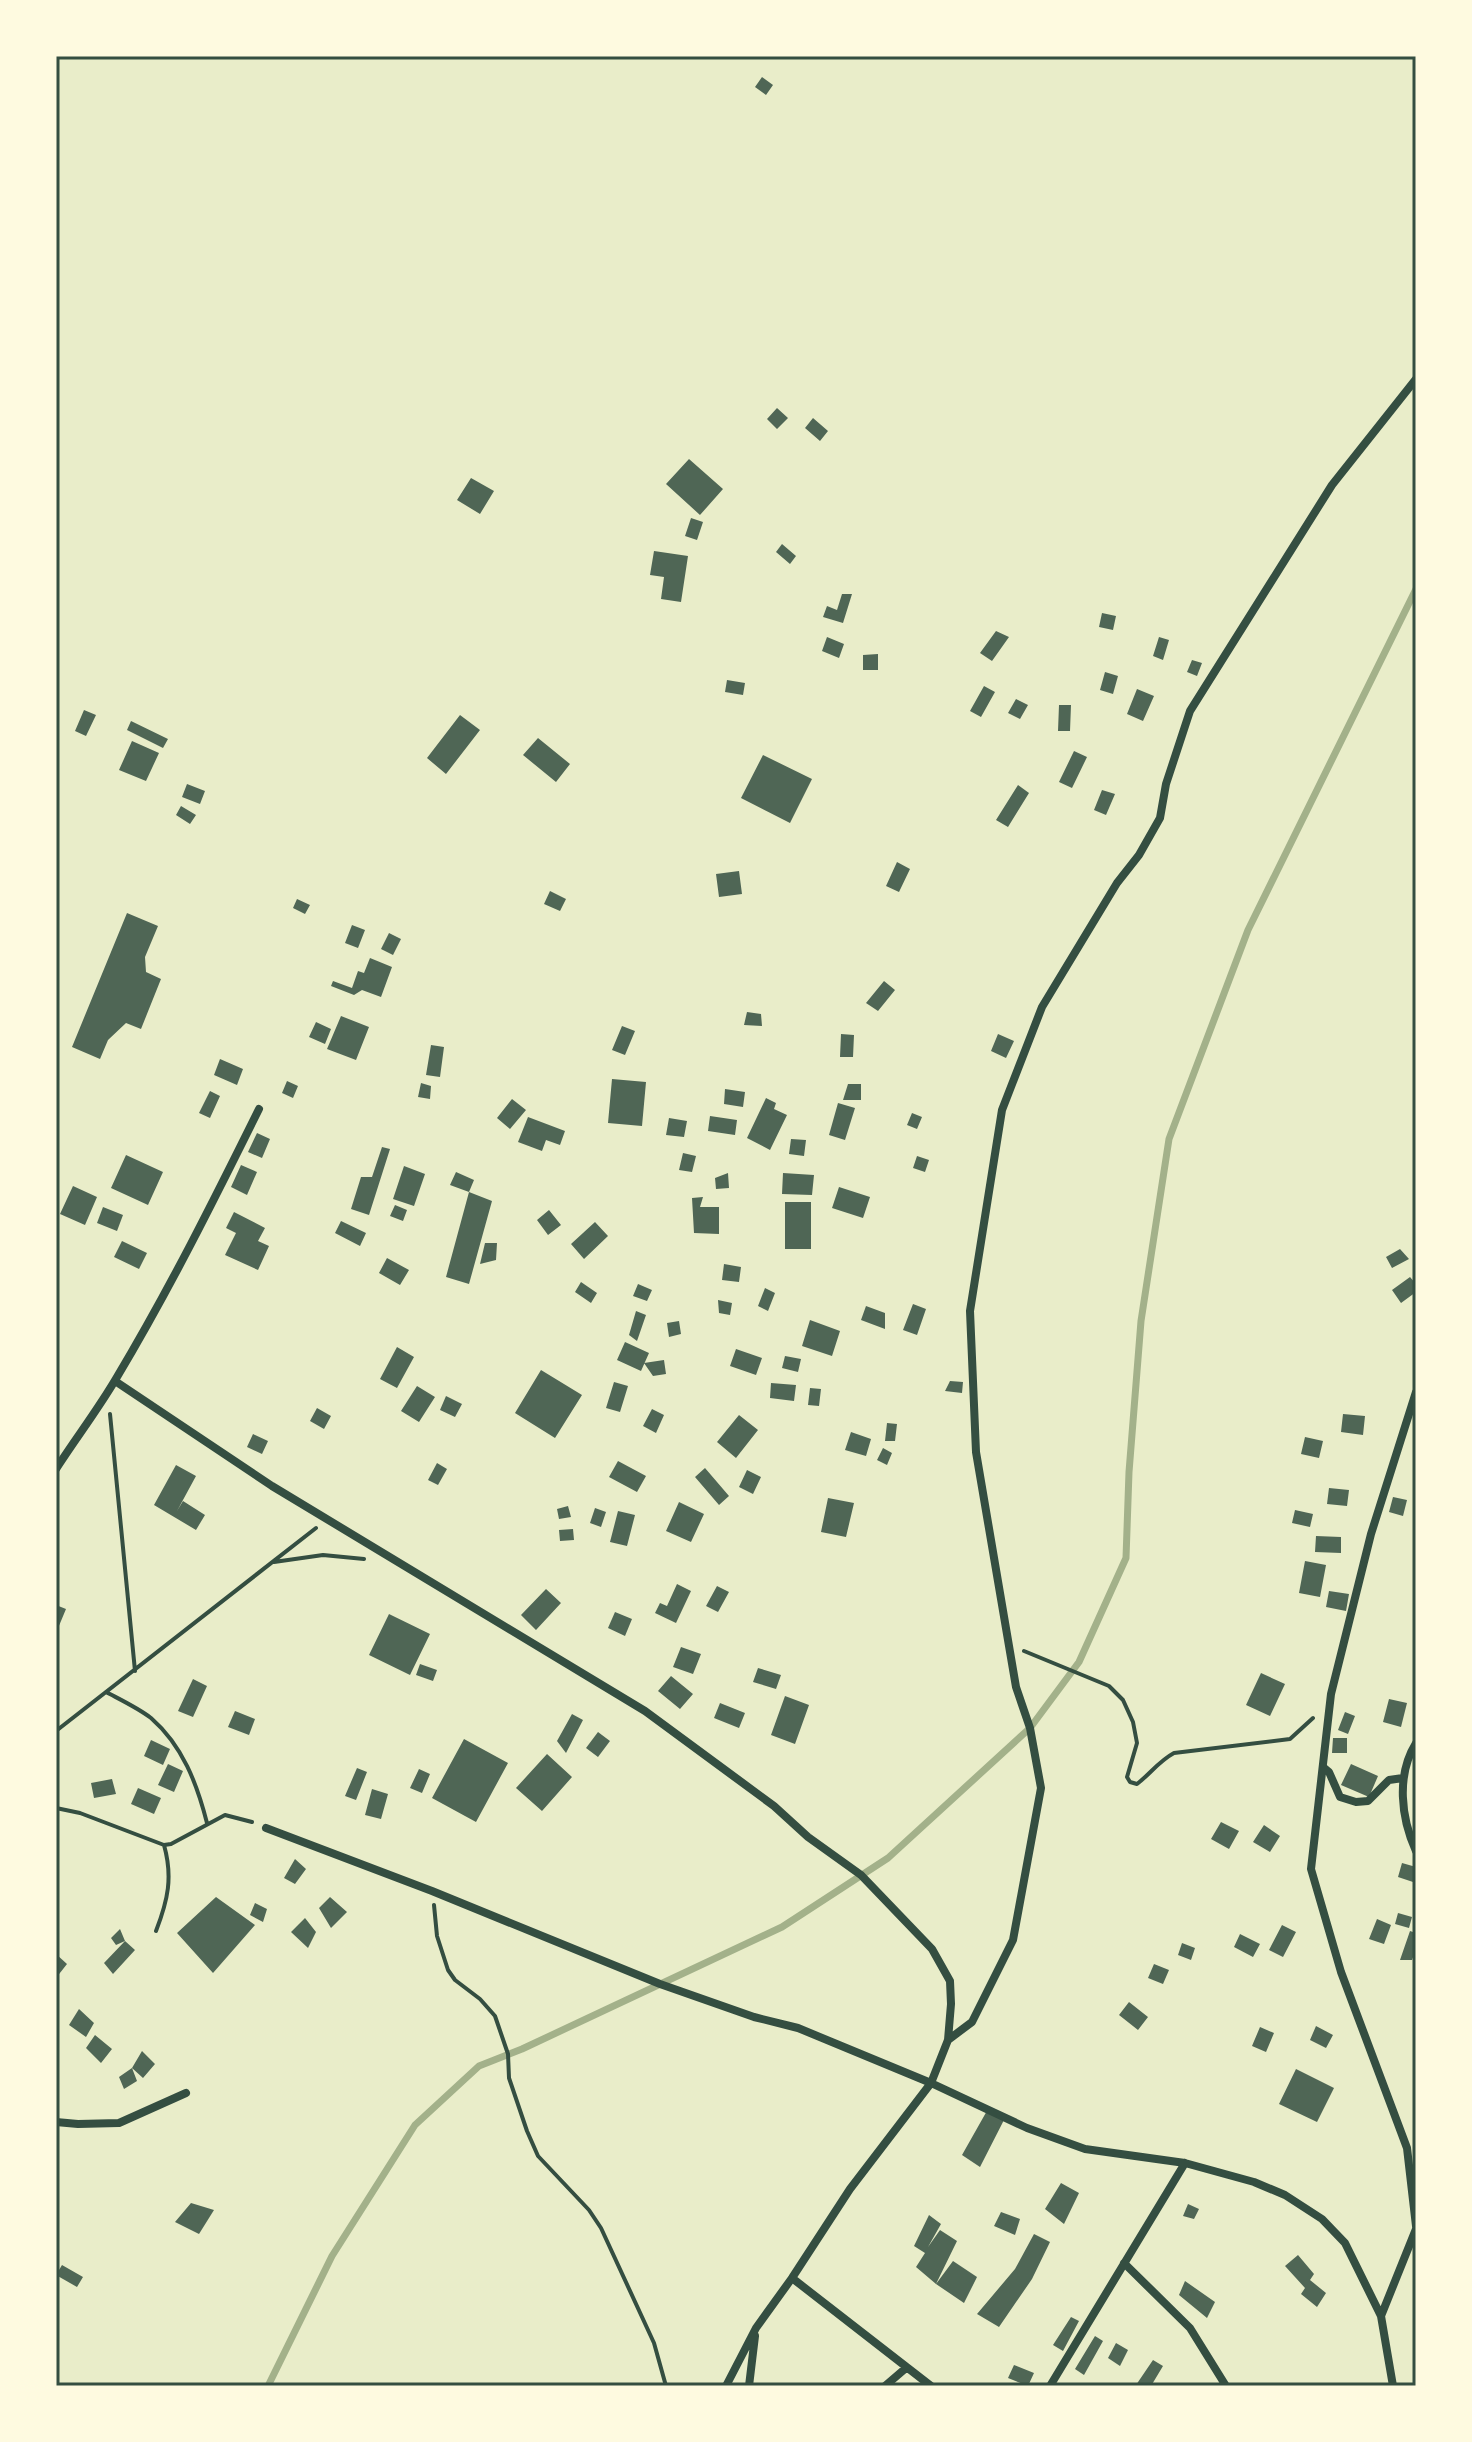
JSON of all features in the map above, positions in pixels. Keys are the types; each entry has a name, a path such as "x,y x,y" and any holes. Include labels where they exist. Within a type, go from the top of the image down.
{"street":[{"path":"948,2040 972,2022 1013,1940 1041,1788 1030,1728 1016,1687 976,1452 970,1311 1002,1110 1042,1007 1160,818 1166,784 1190,711 1332,485 1416,379"},
{"path":"56,1469 115,1381 210,1208 259,1109"},
{"path":"115,1381 272,1486 645,1711 861,1875 932,1949 950,1981 948,2040 931,2083 850,2189 756,2328 726,2386"},
{"path":"1381,2316 1416,2228 1407,2148 1341,1972 1311,1869 1331,1694 1371,1534 1416,1392"},
{"path":"1416,1743 1403,1778 1405,1828 1416,1851"},
{"path":"1323,1767 1329,1772 1340,1797 1356,1802 1368,1801 1389,1780 1403,1778"},
{"path":"266,1828 432,1891 660,1984 754,2017 798,2028 931,2083 1027,2128 1085,2149 1185,2163 1254,2182 1285,2195 1322,2219 1345,2243 1381,2316 1393,2386"},
{"path":"56,2122 119,2123 186,2093"},
{"path":"1050,2386 1185,2163"},
{"path":"1124,2263 1190,2328 1226,2386"},
{"path":"792,2278 931,2386"},
{"path":"749,2386 756,2328"},
{"path":"885,2386 906,2368"}],"path":[{"path":"108,1391 135,1671"},
{"path":"56,1731 327,1519"},
{"path":"272,1562 323,1555 398,1562"},
{"path":"1009,1645 1109,1686 1123,1700 1133,1722 1137,1743 1127,1777 1137,1784 1161,1760 1174,1753 1290,1739 1312,1719 1331,1694"},
{"path":"106,1692 150,1717 177,1747 197,1784 207,1823"},
{"path":"56,1808 80,1813 164,1845 219,1817 232,1816 266,1828"},
{"path":"156,1931 168,1900 171,1882 164,1845"},
{"path":"432,1891 437,1936 448,1970 495,2016 508,2054 509,2078 533,2143 551,2171 589,2210 601,2228 654,2343 666,2386"}],"building":[{"path":"762,77 773,85 766,95 755,87"},
{"path":"777,408 788,418 777,429 767,419"},
{"path":"813,418 828,431 820,441 805,428"},
{"path":"689,459 723,489 700,515 666,484"},
{"path":"471,478 494,491 480,514 457,500"},
{"path":"691,518 703,522 697,540 685,536"},
{"path":"782,544 796,556 790,564 776,552"},
{"path":"654,551 688,556 681,602 661,599 664,577 650,575"},
{"path":"842,594 852,594 843,623 823,617 827,606 837,610"},
{"path":"1102,613 1116,616 1113,630 1099,627"},
{"path":"996,631 1009,637 992,661 980,653"},
{"path":"827,637 844,644 839,658 822,651"},
{"path":"1159,637 1169,640 1163,660 1153,656"},
{"path":"878,654 878,670 863,670 863,655"},
{"path":"1192,660 1202,663 1197,676 1187,672"},
{"path":"1105,672 1118,676 1113,694 1100,690"},
{"path":"727,680 745,683 743,695 725,692"},
{"path":"984,686 995,692 981,717 970,711"},
{"path":"1137,689 1154,696 1143,721 1127,714"},
{"path":"1016,699 1028,705 1020,719 1008,713"},
{"path":"1059,705 1071,705 1070,731 1058,731"},
{"path":"84,710 96,715 86,736 75,731"},
{"path":"460,715 480,730 446,774 427,758"},
{"path":"131,721 168,739 163,748 127,730"},
{"path":"538,738 570,764 556,782 523,755"},
{"path":"132,741 159,753 146,781 119,770"},
{"path":"1074,751 1087,757 1072,788 1059,782"},
{"path":"763,755 812,779 790,823 741,798"},
{"path":"187,784 205,791 200,804 182,797"},
{"path":"1018,785 1029,793 1008,827 996,820"},
{"path":"1102,790 1115,794 1106,815 1094,810"},
{"path":"181,806 196,815 190,824 176,815"},
{"path":"897,862 910,869 899,892 886,886"},
{"path":"739,871 742,894 719,897 716,874"},
{"path":"550,891 566,899 560,911 544,904"},
{"path":"297,899 310,905 305,914 293,908"},
{"path":"127,913 158,926 145,957 146,972 161,979 141,1029 126,1023 108,1040 100,1059 72,1047"},
{"path":"352,925 365,930 358,948 345,943"},
{"path":"389,933 401,939 393,955 381,949"},
{"path":"370,958 392,967 381,997 362,990 354,995 331,986 333,981 352,988 358,971 364,973"},
{"path":"884,981 895,990 878,1011 866,1003"},
{"path":"747,1012 761,1014 762,1026 744,1025"},
{"path":"341,1016 369,1027 356,1060 327,1049"},
{"path":"316,1022 331,1029 325,1044 309,1037"},
{"path":"622,1026 635,1031 625,1055 612,1050"},
{"path":"841,1034 854,1035 853,1057 840,1057"},
{"path":"998,1034 1014,1041 1006,1058 991,1051"},
{"path":"431,1045 444,1047 440,1077 426,1075"},
{"path":"220,1059 243,1069 237,1085 214,1075"},
{"path":"612,1079 646,1082 642,1126 608,1123"},
{"path":"287,1081 298,1086 293,1098 282,1093"},
{"path":"421,1083 431,1086 430,1099 418,1097"},
{"path":"848,1084 861,1084 861,1100 843,1100"},
{"path":"725,1089 745,1092 743,1107 724,1104"},
{"path":"210,1091 220,1096 210,1118 199,1113"},
{"path":"766,1098 776,1103 774,1109 787,1115 770,1150 747,1138"},
{"path":"512,1099 526,1110 510,1129 497,1118"},
{"path":"838,1103 855,1108 845,1140 829,1135"},
{"path":"912,1113 922,1117 917,1129 907,1125"},
{"path":"710,1116 737,1120 735,1135 708,1131"},
{"path":"528,1117 565,1131 560,1145 546,1140 542,1151 518,1142"},
{"path":"669,1118 687,1121 684,1137 666,1135"},
{"path":"257,1133 270,1139 262,1158 248,1152"},
{"path":"791,1139 806,1140 804,1156 789,1154"},
{"path":"382,1147 390,1149 369,1215 351,1209 361,1177 372,1177"},
{"path":"683,1153 696,1156 692,1172 679,1170"},
{"path":"126,1155 163,1172 148,1205 111,1188"},
{"path":"917,1156 929,1160 925,1172 913,1168"},
{"path":"241,1165 257,1172 247,1195 231,1187"},
{"path":"404,1166 425,1174 414,1206 393,1199"},
{"path":"456,1172 474,1180 469,1192 450,1185"},
{"path":"728,1173 729,1188 716,1189 715,1178"},
{"path":"783,1173 814,1175 812,1195 782,1194"},
{"path":"73,1186 97,1197 85,1225 60,1214"},
{"path":"839,1187 870,1197 863,1218 832,1208"},
{"path":"469,1192 492,1201 469,1284 446,1277"},
{"path":"703,1197 700,1207 719,1207 719,1234 694,1233 692,1198"},
{"path":"785,1202 811,1202 811,1249 785,1249"},
{"path":"395,1205 407,1210 403,1221 390,1216"},
{"path":"103,1207 123,1215 117,1231 97,1223"},
{"path":"549,1210 561,1225 548,1235 537,1220"},
{"path":"234,1212 265,1228 258,1241 269,1246 258,1270 225,1255 236,1233 226,1228"},
{"path":"341,1221 366,1233 360,1246 335,1233"},
{"path":"595,1222 608,1236 584,1259 571,1244"},
{"path":"122,1241 147,1253 139,1269 114,1257"},
{"path":"485,1243 497,1243 496,1260 480,1264"},
{"path":"1400,1249 1409,1259 1392,1268 1386,1257"},
{"path":"387,1258 409,1270 400,1285 379,1273"},
{"path":"724,1264 741,1267 739,1282 722,1280"},
{"path":"1410,1277 1416,1284 1416,1292 1401,1303 1392,1290"},
{"path":"581,1282 597,1293 591,1303 575,1292"},
{"path":"638,1284 652,1290 647,1301 633,1296"},
{"path":"765,1288 775,1293 768,1311 758,1306"},
{"path":"718,1300 732,1303 730,1315 719,1313"},
{"path":"913,1304 926,1309 917,1335 903,1330"},
{"path":"866,1306 885,1313 885,1329 861,1320"},
{"path":"636,1311 646,1315 637,1341 629,1335"},
{"path":"810,1320 840,1331 832,1356 802,1346"},
{"path":"679,1321 681,1334 669,1337 667,1323"},
{"path":"625,1342 649,1353 641,1371 617,1360"},
{"path":"397,1347 414,1357 397,1388 380,1379"},
{"path":"736,1349 762,1358 756,1375 730,1366"},
{"path":"785,1356 801,1359 798,1372 782,1368"},
{"path":"664,1360 666,1374 653,1376 644,1363"},
{"path":"541,1370 582,1395 555,1438 515,1413"},
{"path":"950,1381 963,1382 962,1393 945,1391"},
{"path":"614,1382 628,1386 620,1412 606,1408"},
{"path":"771,1383 796,1385 794,1401 770,1398"},
{"path":"417,1386 435,1397 419,1422 401,1411"},
{"path":"810,1388 821,1389 819,1406 808,1405"},
{"path":"446,1396 462,1404 455,1417 440,1410"},
{"path":"317,1408 331,1416 324,1429 310,1421"},
{"path":"652,1409 664,1415 656,1433 643,1426"},
{"path":"1343,1414 1365,1416 1363,1435 1341,1432"},
{"path":"739,1415 758,1430 736,1458 717,1442"},
{"path":"887,1423 897,1424 895,1441 885,1441"},
{"path":"851,1432 871,1439 866,1456 845,1450"},
{"path":"253,1434 268,1441 262,1454 247,1447"},
{"path":"1305,1437 1323,1441 1319,1458 1301,1454"},
{"path":"883,1448 892,1453 887,1465 877,1460"},
{"path":"618,1461 646,1476 637,1492 609,1477"},
{"path":"437,1463 447,1469 438,1485 428,1480"},
{"path":"176,1465 196,1476 177,1511 183,1501 205,1515 196,1530 154,1505"},
{"path":"705,1468 729,1496 719,1505 695,1477"},
{"path":"747,1470 761,1477 753,1494 739,1487"},
{"path":"1329,1488 1349,1490 1347,1506 1327,1504"},
{"path":"1393,1497 1407,1500 1403,1516 1389,1512"},
{"path":"828,1498 854,1503 846,1537 821,1532"},
{"path":"679,1502 704,1514 691,1542 666,1531"},
{"path":"568,1506 571,1517 559,1519 557,1509"},
{"path":"595,1508 606,1512 601,1527 590,1523"},
{"path":"1295,1510 1313,1514 1310,1527 1292,1523"},
{"path":"618,1511 635,1515 627,1546 610,1542"},
{"path":"573,1529 574,1540 560,1541 559,1530"},
{"path":"1316,1536 1341,1537 1341,1553 1315,1552"},
{"path":"1305,1561 1326,1565 1320,1597 1299,1593"},
{"path":"677,1584 691,1591 676,1623 655,1613 660,1603 667,1606"},
{"path":"717,1586 729,1592 718,1612 706,1606"},
{"path":"546,1589 561,1603 536,1630 521,1615"},
{"path":"1329,1591 1349,1594 1346,1611 1326,1607"},
{"path":"56,1605 66,1609 56,1633"},
{"path":"615,1612 632,1619 625,1636 608,1628"},
{"path":"389,1614 430,1634 410,1675 369,1655"},
{"path":"681,1647 701,1654 693,1674 673,1667"},
{"path":"420,1664 437,1670 433,1681 416,1675"},
{"path":"758,1668 781,1675 776,1689 753,1682"},
{"path":"1261,1673 1285,1684 1270,1716 1246,1705"},
{"path":"671,1676 693,1694 680,1709 658,1691"},
{"path":"193,1679 207,1686 193,1717 178,1711"},
{"path":"785,1696 809,1705 795,1744 771,1735"},
{"path":"1389,1699 1407,1703 1401,1727 1383,1722"},
{"path":"720,1703 745,1713 739,1728 714,1718"},
{"path":"235,1711 255,1719 249,1735 228,1727"},
{"path":"1345,1712 1355,1716 1348,1734 1338,1730"},
{"path":"572,1714 583,1720 566,1753 557,1741"},
{"path":"598,1732 610,1741 598,1757 586,1748"},
{"path":"1333,1738 1347,1738 1347,1753 1332,1753"},
{"path":"464,1739 508,1763 476,1822 432,1798"},
{"path":"151,1740 170,1749 163,1765 144,1756"},
{"path":"547,1754 572,1777 542,1811 516,1788"},
{"path":"168,1764 183,1771 174,1792 158,1785"},
{"path":"1351,1764 1378,1776 1369,1797 1341,1785"},
{"path":"357,1768 367,1772 356,1800 345,1796"},
{"path":"419,1769 430,1774 422,1793 410,1788"},
{"path":"112,1779 116,1794 94,1798 91,1783"},
{"path":"138,1788 161,1798 154,1814 131,1804"},
{"path":"372,1789 388,1794 381,1819 365,1815"},
{"path":"1221,1822 1239,1831 1229,1849 1211,1839"},
{"path":"1264,1825 1280,1836 1270,1852 1253,1842"},
{"path":"295,1859 306,1869 295,1884 284,1878"},
{"path":"1402,1863 1416,1867 1413,1882 1398,1877"},
{"path":"216,1897 255,1925 213,1973 177,1933"},
{"path":"330,1897 347,1912 331,1928 319,1908"},
{"path":"255,1903 267,1909 263,1922 250,1915"},
{"path":"1398,1913 1412,1917 1409,1928 1395,1924"},
{"path":"305,1918 316,1932 308,1948 291,1932"},
{"path":"1377,1919 1391,1925 1384,1944 1369,1939"},
{"path":"1282,1925 1296,1932 1283,1957 1269,1950"},
{"path":"120,1929 125,1941 116,1945 111,1938"},
{"path":"1410,1931 1416,1933 1416,1949 1412,1960 1400,1960"},
{"path":"1240,1934 1260,1944 1253,1957 1234,1947"},
{"path":"125,1941 135,1950 113,1974 104,1963"},
{"path":"1182,1943 1195,1948 1191,1960 1178,1955"},
{"path":"56,1954 67,1964 56,1978"},
{"path":"1154,1964 1169,1970 1163,1984 1148,1978"},
{"path":"1129,2002 1148,2017 1138,2030 1119,2015"},
{"path":"79,2009 94,2023 86,2037 69,2025"},
{"path":"1316,2026 1333,2035 1326,2048 1310,2040"},
{"path":"1260,2027 1274,2033 1266,2052 1252,2046"},
{"path":"95,2035 112,2049 101,2063 86,2048"},
{"path":"142,2051 155,2064 143,2078 132,2068"},
{"path":"132,2068 137,2081 124,2089 119,2077"},
{"path":"1296,2069 1334,2088 1317,2122 1279,2104"},
{"path":"988,2109 1005,2118 980,2167 962,2155"},
{"path":"1061,2183 1079,2193 1064,2224 1045,2209"},
{"path":"191,2203 214,2210 199,2234 175,2222"},
{"path":"1188,2204 1199,2209 1194,2219 1183,2216"},
{"path":"1001,2212 1020,2219 1015,2235 994,2226"},
{"path":"929,2215 941,2224 928,2247 940,2230 957,2241 936,2284 916,2267 925,2253 914,2246"},
{"path":"1034,2234 1050,2242 1032,2279 999,2327 977,2314 1015,2269"},
{"path":"1298,2255 1314,2274 1310,2280 1326,2293 1317,2307 1301,2294 1305,2288 1285,2266"},
{"path":"953,2261 977,2277 964,2303 936,2284"},
{"path":"62,2265 83,2277 77,2287 56,2275"},
{"path":"1185,2281 1215,2302 1207,2318 1179,2295"},
{"path":"1071,2317 1079,2321 1063,2351 1053,2345"},
{"path":"1095,2336 1103,2341 1084,2375 1075,2369"},
{"path":"1116,2343 1128,2350 1120,2366 1108,2358"},
{"path":"1153,2360 1163,2366 1151,2386 1136,2385"},
{"path":"1014,2365 1034,2373 1028,2386 1008,2378"}],"waterway":[{"path":"268,2386 332,2256 415,2125 479,2066 522,2049 782,1927 888,1858 1030,1728 1079,1662 1126,1558 1129,1472 1141,1321 1169,1139 1248,930 1416,589"}]}
